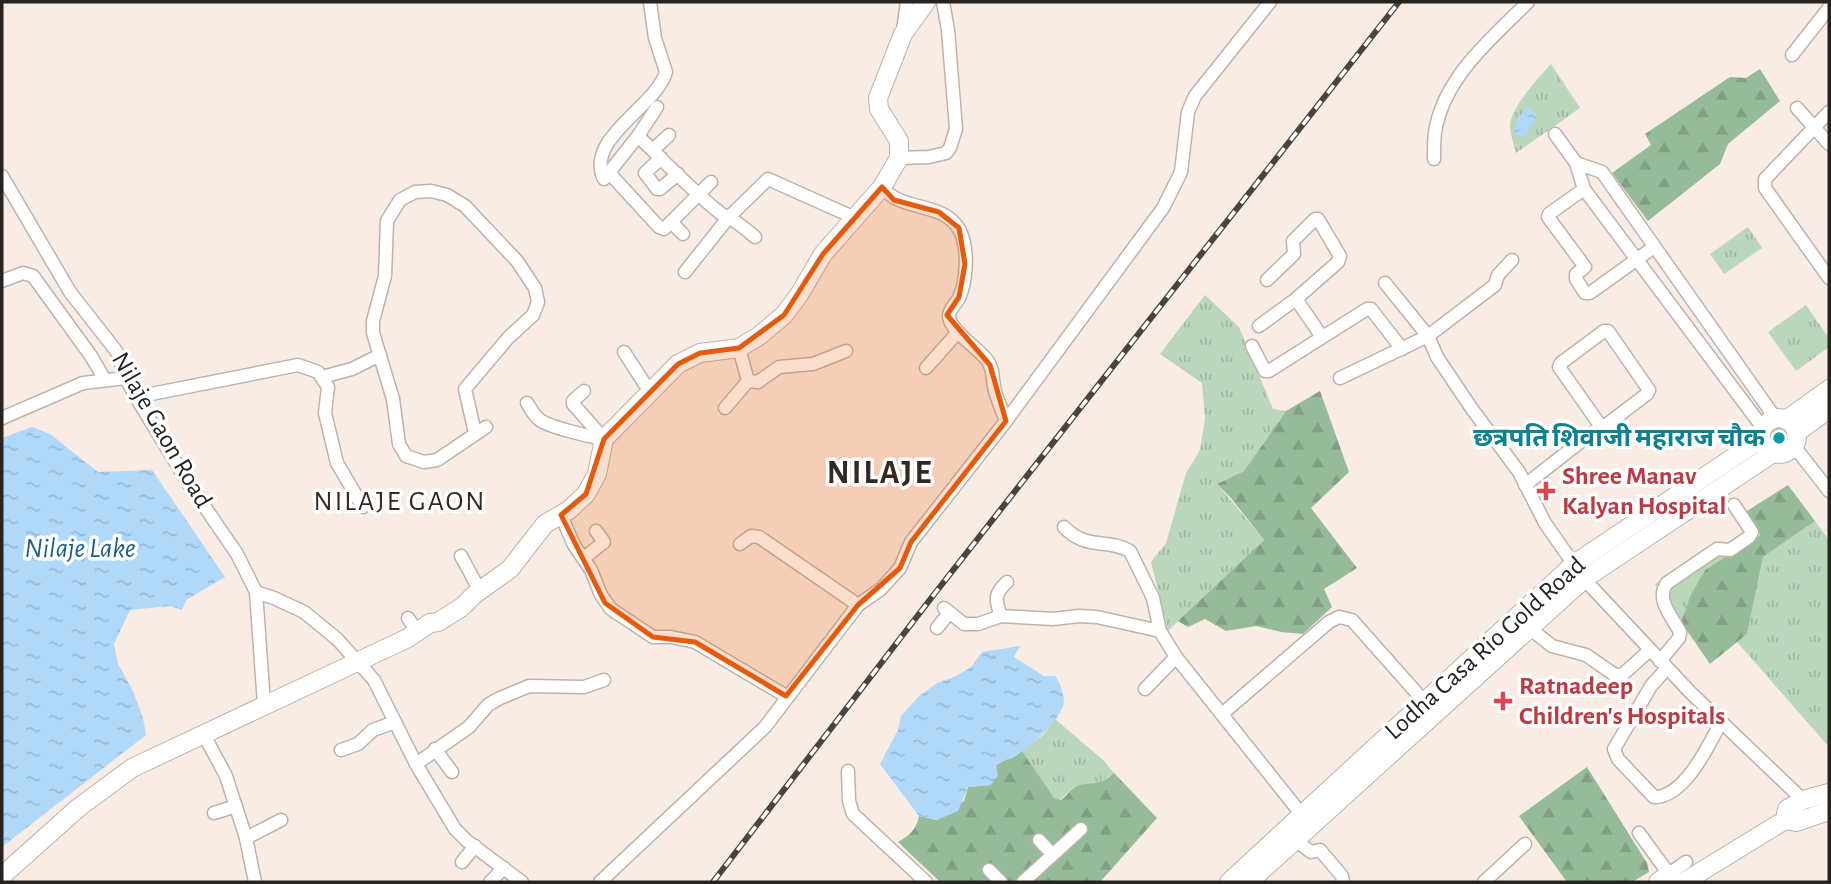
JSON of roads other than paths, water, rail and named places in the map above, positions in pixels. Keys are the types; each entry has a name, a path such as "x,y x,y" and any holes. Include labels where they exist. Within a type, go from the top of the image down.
{"street":[{"path":"604,180 598,168 608,142 659,85 666,72 655,38 650,2"},
{"path":"2,876 78,808 132,768 358,662 413,625 462,607 510,569 545,524 561,515 586,494 597,474 604,439 678,364 691,357 739,348 784,315 823,254 882,187 899,158 899,141 879,109 878,98 902,34 907,2"},
{"path":"902,34 926,2"},
{"path":"899,158 940,155 950,148 956,129 948,30 943,2"},
{"path":"600,882 765,727 858,605 881,589 900,568 911,542 1006,421 1164,208 1181,172 1188,111 1195,96 1270,2"},
{"path":"1434,159 1435,130 1460,72 1528,2"},
{"path":"1792,55 1829,8"},
{"path":"657,107 611,170 612,176 659,228 664,229 711,182"},
{"path":"1797,108 1829,144"},
{"path":"1829,112 1765,179 1765,188 1829,278"},
{"path":"1555,134 1576,163 1584,189 1695,340 1829,491"},
{"path":"669,135 645,173 660,190 678,174"},
{"path":"638,136 721,214 755,237"},
{"path":"1576,163 1602,172 1711,329 1778,434"},
{"name":"Nilaje Gaon Road","path":"2,177 68,289 117,352 136,397 187,481 237,554 256,592 264,704"},
{"path":"685,272 768,179 855,218"},
{"path":"882,187 894,200 939,212 959,228 964,239 965,264 959,297 949,312 949,318 958,332 990,365 994,388 1006,421"},
{"path":"1584,189 1548,217 1585,267 1576,274 1576,279 1585,293 1590,293 1654,247"},
{"path":"431,191 447,195 466,206 517,261 535,288 538,302 533,315 508,338 465,389 480,430 437,460 424,462 406,456 400,444 393,399 380,355 373,333 373,321 385,276 387,221 400,200 415,192 431,191"},
{"path":"732,220 752,205"},
{"path":"1609,220 1626,208"},
{"path":"1259,326 1296,299 1338,262 1340,256 1318,219 1293,242 1294,254 1266,280"},
{"path":"671,222 683,234"},
{"path":"1340,378 1428,336 1494,285 1498,275 1512,260"},
{"path":"2,281 23,273 33,275 106,380"},
{"path":"1385,283 1428,336 1437,357 1519,472 1545,523 1579,572 1663,664 1803,800"},
{"path":"51,298 68,289"},
{"path":"1296,299 1322,337"},
{"path":"1252,346 1265,371 1269,371 1371,309 1402,349"},
{"path":"1695,340 1711,329"},
{"path":"1525,485 1593,432 1602,428 1647,394 1649,390 1608,331 1604,331 1559,367 1602,428"},
{"path":"926,368 958,332"},
{"path":"739,348 748,382"},
{"path":"726,408 748,382 758,382 779,367 813,364 846,351"},
{"path":"624,352 650,392"},
{"path":"322,377 352,369 380,355"},
{"path":"136,397 298,365 318,372 328,387 325,413 337,463 363,508"},
{"path":"2,418 83,383 126,378"},
{"name":"Lodha Casa Rio Gold Road","path":"1229,882 1306,820 1579,572 1778,434 1829,389"},
{"path":"584,391 573,404 604,439"},
{"path":"527,403 542,422 604,439"},
{"name":"Lodha Casa Rio Gold Road","path":"1778,434 1829,409"},
{"path":"1721,722 1700,761 1673,793 1664,797 1654,797 1618,759 1614,749 1679,638 1680,632 1661,597 1662,590 1667,583 1717,549 1730,550 1752,532 1734,505"},
{"path":"561,515 605,603 653,638 671,637 695,642 786,696"},
{"path":"1064,527 1073,537 1130,551 1153,598 1160,631 1176,657 1306,820"},
{"path":"584,558 604,542 596,531"},
{"path":"740,544 751,537 759,537 858,605"},
{"path":"461,556 480,591"},
{"path":"1002,616 995,597 1007,582"},
{"path":"256,592 304,612 337,639 374,680 416,764 455,830 522,882"},
{"path":"937,628 946,611 964,624 978,624 1002,616 1053,619 1079,616 1097,617 1160,631"},
{"path":"1222,714 1329,622 1339,617 1352,621 1429,708"},
{"path":"1523,622 1552,646 1586,655 1615,675 1622,675 1650,650"},
{"path":"1145,689 1176,657"},
{"path":"416,764 469,727 488,705 498,699 529,687 584,687 604,680"},
{"path":"341,750 358,744 373,730 395,722"},
{"path":"203,733 226,776 246,838 256,882"},
{"path":"435,749 452,772"},
{"path":"848,771 849,801 853,814 926,882"},
{"path":"1785,820 1787,809 1803,800 1829,793"},
{"path":"214,813 236,806"},
{"path":"1671,880 1785,820 1796,821 1829,811"},
{"path":"246,838 281,820"},
{"name":"Lodha Casa Rio Gold Road","path":"1255,880 1295,840 1306,820"},
{"path":"1023,882 1081,829"},
{"path":"1639,833 1671,880"},
{"path":"1039,840 1052,854"},
{"path":"1295,840 1311,852 1320,850 1342,876 1343,882"},
{"path":"1484,882 1525,844"},
{"path":"463,862 475,846"},
{"path":"1671,880 1686,862"},
{"path":"490,882 503,868"},
{"path":"989,870 1001,882"}],"water":[{"path":"1528,108 1534,111 1536,121 1527,134 1521,137 1515,134 1516,122"},
{"name":"Nilaje Lake","path":"32,427 50,434 98,472 152,470 225,577 186,600 182,610 170,606 130,610 114,644 118,664 133,691 146,735 2,847 2,438"},
{"path":"1020,646 1014,657 1044,676 1055,676 1059,682 1064,702 1058,716 1022,752 996,765 998,776 991,785 968,787 958,811 937,820 919,816 880,764 898,730 901,716 919,696 937,683 971,667 982,652"}],"railway":[{"path":"713,882 932,597 1399,2"}],"place":[{"name":"छत्रपति शिवाजी महाराज चौक","path":"1779,438"},
{"name":"Shree Manav Kalyan Hospital","path":"1546,491"},
{"name":"Ratnadeep Children's Hospitals","path":"1503,701"}],"district":[{"name":"NILAJE","path":"880,473"},
{"name":"NILAJE GAON","path":"400,502"}]}
